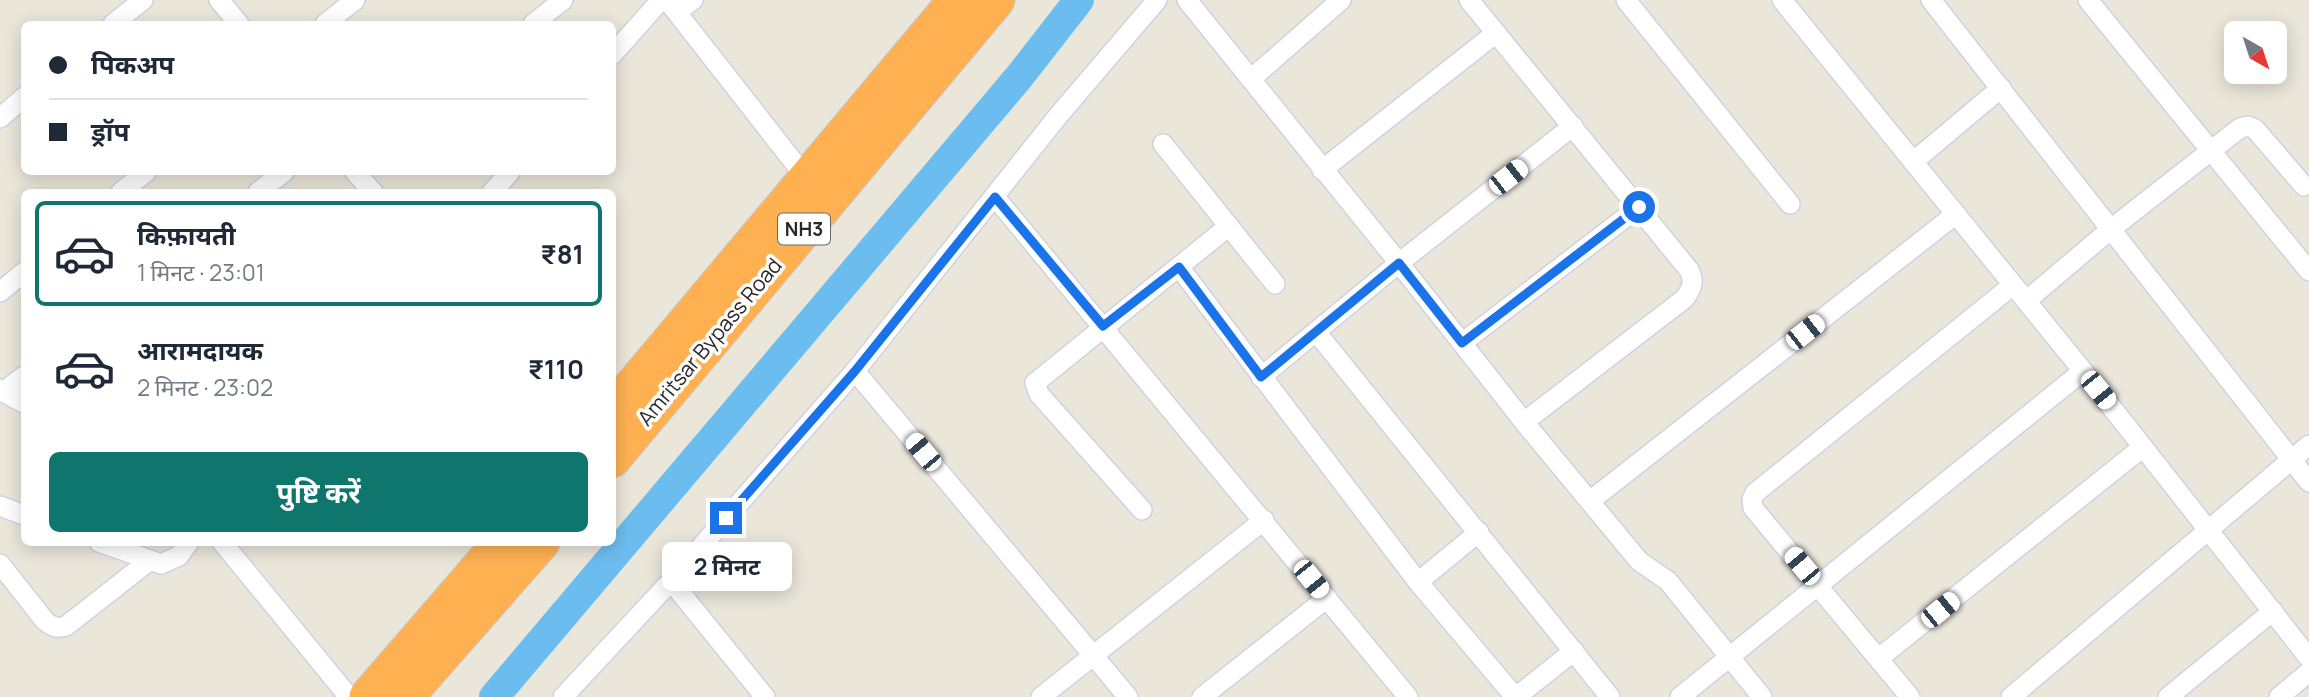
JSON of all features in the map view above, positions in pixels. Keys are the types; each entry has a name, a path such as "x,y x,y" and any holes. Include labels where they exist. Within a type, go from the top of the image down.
{"highway":[{"name":"Amritsar Bypass Road","path":"616,406 957,0"},
{"name":"Amritsar Bypass Road","path":"616,454 996,0"},
{"path":"368,697 499,546"},
{"path":"405,697 537,546"}],"street":[{"path":"117,21 143,0"},
{"path":"219,0 236,21"},
{"path":"329,21 355,0"},
{"path":"537,21 563,0"},
{"path":"616,51 661,0"},
{"path":"693,0 672,6 807,179"},
{"path":"570,694 855,371 1058,116 1157,0"},
{"path":"1187,0 1524,422 1639,561 1668,581 1762,697"},
{"path":"1251,79 1341,0"},
{"path":"1469,0 1693,277 1690,292 1684,299 1524,422"},
{"path":"1626,0 1790,204"},
{"path":"1782,0 2083,371 2309,658"},
{"path":"1931,0 2309,482"},
{"path":"2088,0 2309,271"},
{"path":"1322,170 1496,33"},
{"path":"1913,162 2001,88"},
{"path":"2,112 21,99"},
{"path":"1261,377 1399,263 1573,126"},
{"path":"2026,301 2111,229 2240,128 2252,127 2304,186"},
{"path":"1163,144 1275,284"},
{"path":"125,189 142,175"},
{"path":"262,189 280,175"},
{"path":"358,175 370,189"},
{"path":"495,189 507,175"},
{"path":"995,197 1408,697"},
{"path":"1462,343 1639,207"},
{"path":"1590,502 1956,214"},
{"path":"1142,510 1039,394 1035,386 1038,378 1229,226"},
{"path":"1179,267 1418,582 1516,697 1574,651"},
{"path":"0,292 21,274"},
{"path":"1910,697 1753,508 1753,495 2013,285"},
{"path":"1317,332 1610,697"},
{"path":"855,371 1128,697"},
{"path":"1680,697 2083,371"},
{"path":"21,378 2,390 21,401"},
{"path":"2011,697 2309,445"},
{"path":"1879,658 2143,447"},
{"path":"0,506 21,514"},
{"path":"1041,697 1264,520"},
{"path":"1418,582 1479,533"},
{"path":"110,546 161,564 172,560 186,546"},
{"path":"225,546 349,697"},
{"path":"0,564 46,621 55,628 61,628 149,561"},
{"path":"671,581 765,697"},
{"path":"1202,697 1327,598"},
{"path":"2168,697 2273,611"},
{"path":"2279,697 2309,671"}],"waterway":[{"path":"494,697 1019,77 1079,0"}],"route":[{"path":"726,518 855,371 995,197 1103,326 1179,267 1261,377 1399,263 1462,343 1639,207"}]}
